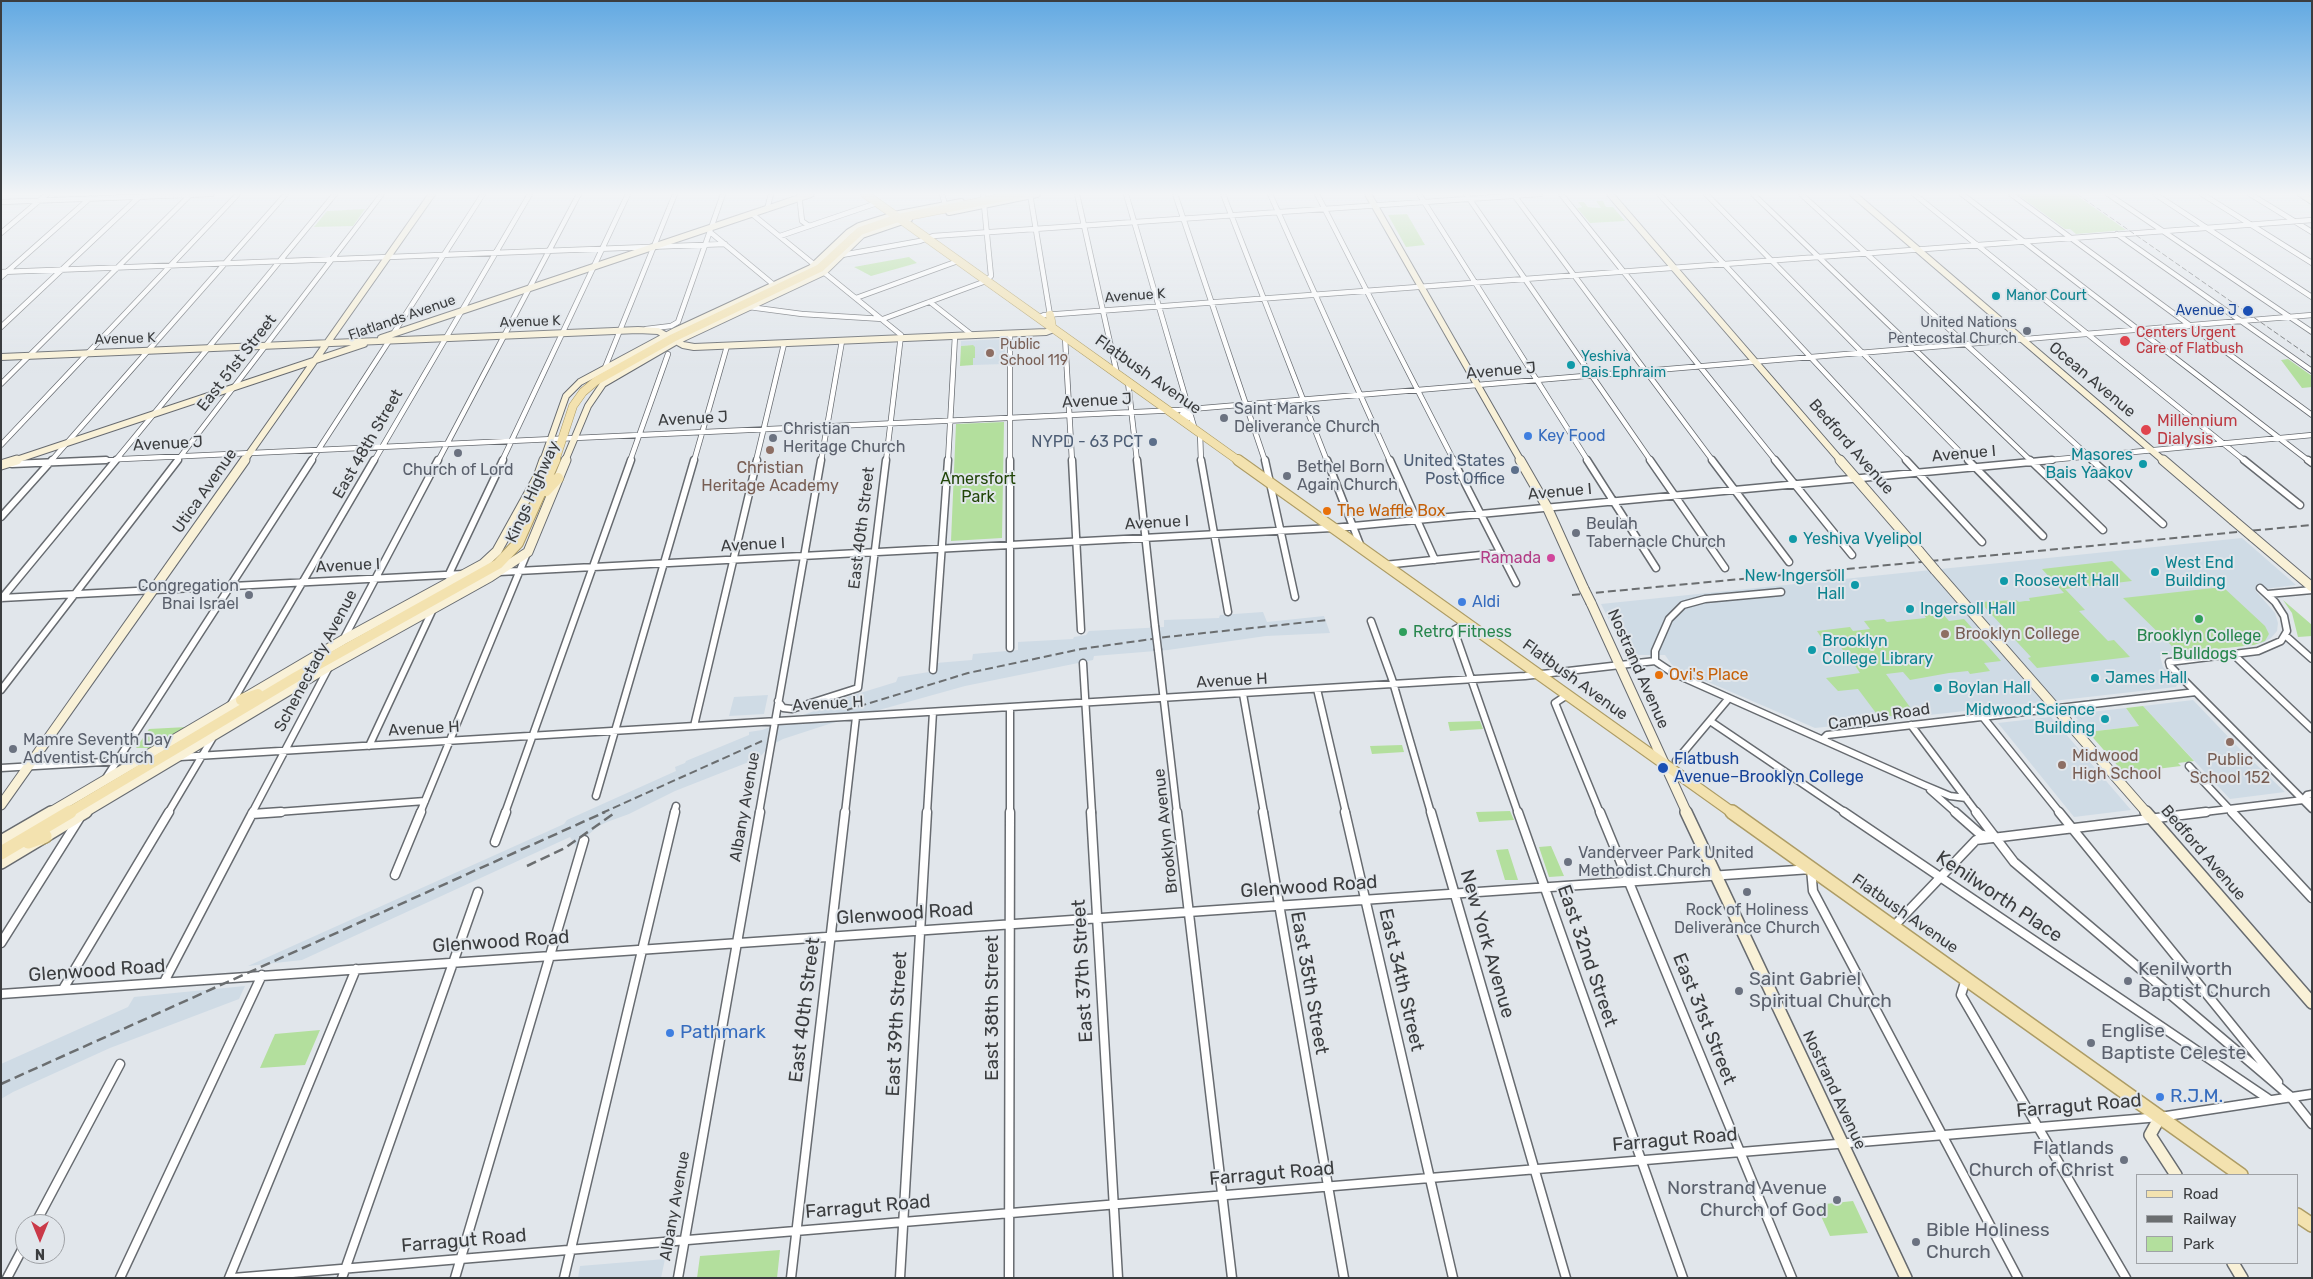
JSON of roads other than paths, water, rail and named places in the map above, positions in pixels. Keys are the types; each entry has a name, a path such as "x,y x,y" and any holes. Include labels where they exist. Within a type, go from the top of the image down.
{"main road":[{"name":"Utica Avenue","path":"1,805 390,254"},
{"name":"Flatlands Avenue","path":"2,464 634,254"},
{"path":"831,254 835,254"},
{"name":"Kings Highway","path":"4,847 104,782 230,707 344,640 484,564 497,551 538,477 566,396 580,382 820,268 831,254"},
{"name":"Kings Highway","path":"1,863 330,666 499,572 528,552 588,406 604,384 664,352 672,338 700,330 784,290 843,254"},
{"name":"Flatbush Avenue","path":"948,254 2240,1174"},
{"name":"Nostrand Avenue","path":"1402,254 1547,507 1715,875 1906,1278"},
{"name":"Bedford Avenue","path":"1661,254 2312,1003"},
{"name":"Ocean Avenue","path":"1923,254 2021,340 2312,588"},
{"name":"Kings Highway","path":"4,847 336,654 485,572 511,552 541,495 573,406 589,386 715,312 774,285 820,268"},
{"path":"759,298 784,290"},
{"path":"715,312 737,308"},
{"path":"1050,314 1053,328"},
{"name":"Avenue K","path":"1,357 638,330 652,330 694,347 1010,334 1046,332 1053,328"},
{"path":"664,352 694,347 700,330"},
{"path":"538,477 556,457"},
{"path":"541,495 558,478"},
{"path":"383,628 411,621"},
{"path":"242,700 285,684"},
{"path":"4,847 45,836"},
{"path":"2160,1117 2150,1135 2175,1174"},
{"path":"2298,1215 2312,1225"},
{"path":"2234,1264 2242,1278"}],"street":[{"path":"1,277 28,254"},
{"path":"1,327 79,254"},
{"path":"1,384 131,254"},
{"path":"1,445 182,254"},
{"path":"1,516 234,254"},
{"path":"2,598 286,254"},
{"name":"East 51st Street","path":"1,690 336,254"},
{"path":"1,272 478,254"},
{"name":"East 48th Street","path":"230,707 496,254"},
{"name":"Schenectady Avenue","path":"164,982 547,254"},
{"path":"443,586 600,254"},
{"path":"604,370 618,331 651,254"},
{"path":"638,330 671,326 678,322 703,254"},
{"path":"737,254 774,285"},
{"path":"802,254 883,319 901,335 900,338"},
{"path":"749,307 802,314 883,319 986,280 991,276 989,254"},
{"path":"1040,254 1050,314"},
{"path":"1090,254 1117,374"},
{"path":"1143,254 1188,409 1198,432 1201,462 1228,612"},
{"path":"1196,254 1268,470 1279,530 1295,598"},
{"path":"1246,254 1362,549"},
{"path":"1297,254 1435,560"},
{"path":"1347,254 1516,583"},
{"path":"1457,254 1656,568"},
{"path":"1507,254 1725,568"},
{"path":"1558,254 1789,562"},
{"path":"1608,254 1852,555"},
{"path":"1713,254 1982,542"},
{"path":"1765,254 2043,536"},
{"path":"1815,254 2103,530"},
{"name":"Avenue K","path":"1038,318 1050,314 1857,254"},
{"path":"1866,254 2163,524"},
{"path":"1988,254 2300,505"},
{"path":"2040,254 2312,463"},
{"path":"2091,254 2312,415"},
{"path":"2145,254 2312,371"},
{"path":"2196,254 2312,332"},
{"path":"2246,254 2312,296"},
{"path":"2297,254 2312,263"},
{"path":"393,334 444,255"},
{"path":"856,298 958,261"},
{"path":"930,302 972,335"},
{"name":"Avenue J","path":"2,464 1188,409 2312,315"},
{"path":"1010,334 1010,648"},
{"path":"933,670 955,336"},
{"path":"1065,337 1081,630"},
{"name":"East 40th Street","path":"778,701 788,710 858,688 900,338"},
{"path":"104,782 389,341"},
{"name":"Albany Avenue","path":"678,1278 842,341"},
{"path":"694,726 784,344"},
{"path":"596,796 728,346"},
{"path":"495,842 639,434 664,352"},
{"name":"Brooklyn Avenue","path":"1128,382 1232,1278"},
{"name":"Avenue I","path":"2,598 1332,528 2312,435"},
{"path":"395,876 528,552"},
{"path":"1384,565 1500,553"},
{"path":"2260,588 2268,594 2284,616 2287,624 2286,636"},
{"path":"2268,594 2312,588"},
{"path":"1656,661 1657,646 1672,614 1689,602 1781,592"},
{"path":"369,746 433,609"},
{"name":"New York Avenue","path":"1371,621 1394,685 1566,1278"},
{"name":"East 32nd Street","path":"1467,624 1454,630 1683,1278"},
{"path":"2286,636 2267,648 2169,662 2170,666 2312,809"},
{"path":"2286,636 2312,659"},
{"path":"2233,654 2312,730"},
{"name":"Avenue H","path":"1,768 1394,685 1538,674 1656,661"},
{"name":"Campus Road","path":"1656,661 1673,672 1823,740 1827,735 2196,692"},
{"name":"East 37th Street","path":"1083,663 1118,1278"},
{"name":"East 34th Street","path":"1317,689 1453,1278"},
{"name":"East 35th Street","path":"1243,694 1344,1278"},
{"name":"East 31st Street","path":"1567,695 1555,703 1792,1278"},
{"path":"1676,762 1729,698"},
{"path":"807,719 812,703"},
{"name":"East 38th Street","path":"1009,1278 1010,708"},
{"name":"East 39th Street","path":"900,1278 933,712"},
{"path":"1982,716 2312,1124"},
{"name":"East 40th Street","path":"791,1278 856,717"},
{"name":"Kenilworth Place","path":"1710,721 2270,1100"},
{"path":"1911,725 1994,838 2014,862 2290,1096"},
{"path":"63,989 214,735"},
{"path":"1823,740 1950,796 1966,798"},
{"path":"2189,766 2312,898"},
{"path":"1924,785 1980,834 1994,838"},
{"path":"2303,800 2312,794"},
{"path":"1893,926 1976,840 2303,800 2312,802"},
{"path":"252,814 425,801"},
{"path":"564,1278 676,806"},
{"path":"1,942 83,813"},
{"path":"455,1278 584,840"},
{"path":"1810,869 1813,890 2018,1278"},
{"name":"Glenwood Road","path":"1,994 1810,869"},
{"path":"344,1273 478,892"},
{"path":"229,1278 356,969"},
{"path":"120,1278 262,975"},
{"path":"1966,979 1962,996 2126,1278"},
{"path":"40,1214 120,1064"},
{"name":"Farragut Road","path":"233,1278 344,1273 461,1259 2039,1128 2160,1117 2312,1094"},
{"path":"7,1278 15,1263"}],"railway":[{"path":"2163,254 2312,358"},
{"path":"1572,595 2312,525"},
{"path":"847,710 968,673 1081,649 1166,637 1328,620"},
{"path":"602,813 762,741"},
{"path":"1,1084 605,812"},
{"path":"527,866 565,848 616,812"}],"place":[{"name":"Manor Court","path":"1996,296"},
{"name":"Avenue J","path":"2248,311"},
{"name":"United Nations Pentecostal Church","path":"2027,331"},
{"name":"Centers Urgent Care of Flatbush","path":"2125,341"},
{"name":"Public School 119","path":"990,353"},
{"name":"Yeshiva Bais Ephraim","path":"1571,365"},
{"name":"Saint Marks Deliverance Church","path":"1224,418"},
{"name":"Millennium Dialysis","path":"2146,430"},
{"name":"Key Food","path":"1528,436"},
{"name":"Christian Heritage Church","path":"773,438"},
{"name":"NYPD - 63 PCT","path":"1153,442"},
{"name":"Christian Heritage Academy","path":"770,450"},
{"name":"Church of Lord","path":"458,453"},
{"name":"Masores Bais Yaakov","path":"2143,464"},
{"name":"United States Post Office","path":"1515,470"},
{"name":"Bethel Born Again Church","path":"1287,476"},
{"name":"The Waffle Box","path":"1327,511"},
{"name":"Beulah Tabernacle Church","path":"1576,533"},
{"name":"Yeshiva Vyelipol","path":"1793,539"},
{"name":"Ramada","path":"1551,558"},
{"name":"West End Building","path":"2155,572"},
{"name":"Roosevelt Hall","path":"2004,581"},
{"name":"New Ingersoll Hall","path":"1855,585"},
{"name":"Congregation Bnai Israel","path":"249,595"},
{"name":"Aldi","path":"1462,602"},
{"name":"Ingersoll Hall","path":"1910,609"},
{"name":"Brooklyn College - Bulldogs","path":"2199,619"},
{"name":"Retro Fitness","path":"1403,632"},
{"name":"Brooklyn College","path":"1945,634"},
{"name":"Brooklyn College Library","path":"1812,650"},
{"name":"Ovi's Place","path":"1659,675"},
{"name":"James Hall","path":"2095,678"},
{"name":"Boylan Hall","path":"1938,688"},
{"name":"Midwood Science Building","path":"2105,719"},
{"name":"Public School 152","path":"2230,742"},
{"name":"Mamre Seventh Day Adventist Church","path":"13,749"},
{"name":"Midwood High School","path":"2062,765"},
{"name":"Flatbush Avenue–Brooklyn College","path":"1663,768"},
{"name":"Vanderveer Park United Methodist Church","path":"1568,862"},
{"name":"Rock of Holiness Deliverance Church","path":"1747,892"},
{"name":"Kenilworth Baptist Church","path":"2128,981"},
{"name":"Saint Gabriel Spiritual Church","path":"1739,991"},
{"name":"Pathmark","path":"670,1033"},
{"name":"Englise Baptiste Celeste","path":"2091,1043"},
{"name":"R.J.M.","path":"2160,1097"},
{"name":"Flatlands Church of Christ","path":"2124,1160"},
{"name":"Norstrand Avenue Church of God","path":"1837,1200"},
{"name":"Bible Holiness Church","path":"1916,1242"}],"park label":[{"name":"Amersfort Park","path":"978,488"}]}
